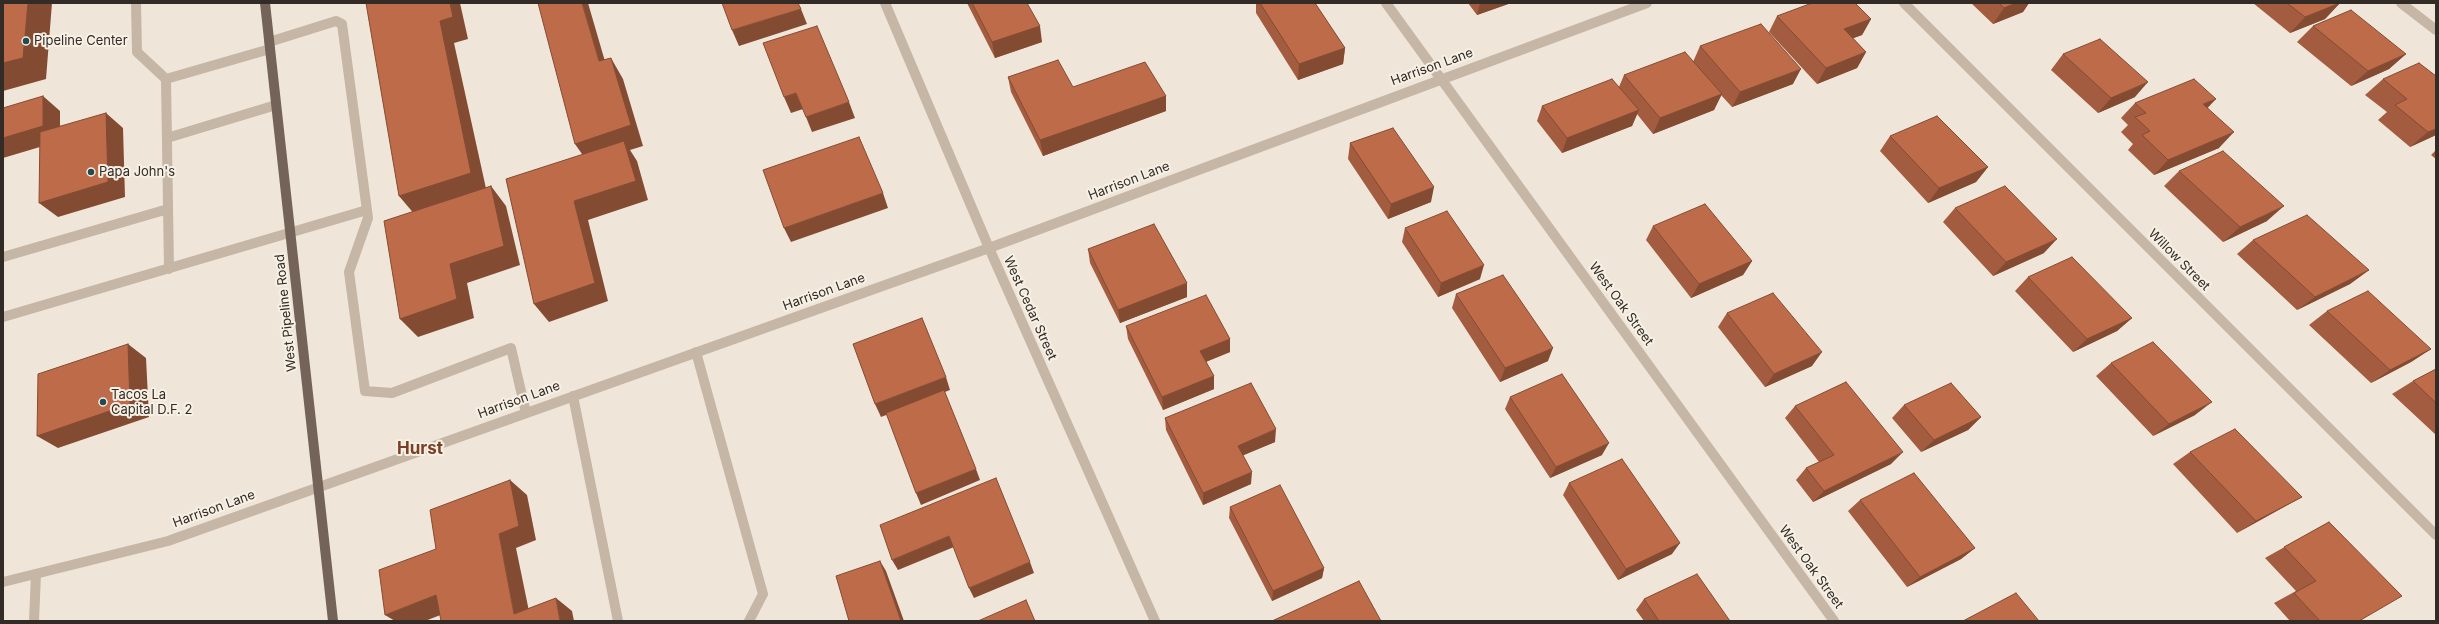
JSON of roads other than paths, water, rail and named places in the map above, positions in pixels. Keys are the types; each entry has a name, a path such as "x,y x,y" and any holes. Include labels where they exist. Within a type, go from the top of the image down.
{"main road":[{"name":"West Pipeline Road","path":"265,3 333,621"}],"street":[{"path":"136,3 137,52 166,79 170,269"},
{"name":"West Cedar Street","path":"885,3 989,248 1155,621"},
{"name":"West Oak Street","path":"1386,3 1834,621"},
{"name":"Harrison Lane","path":"3,582 168,541 318,486 989,248 1647,3"},
{"name":"Willow Street","path":"1904,3 2436,535"},
{"path":"2401,3 2436,30"},
{"path":"166,79 269,46 336,21 342,24 368,218 349,272 365,391 392,393 511,348 526,413"},
{"path":"167,138 276,105"},
{"path":"3,256 168,209"},
{"path":"3,317 290,234 367,210"},
{"path":"696,352 763,594 749,621"},
{"path":"573,396 618,621"},
{"path":"34,621 36,574"}],"place":[{"name":"Pipeline Center","path":"26,41"},
{"name":"Papa John's","path":"91,172"},
{"name":"Tacos La Capital D.F. 2","path":"103,402"}],"district":[{"name":"Hurst","path":"420,449"}]}
